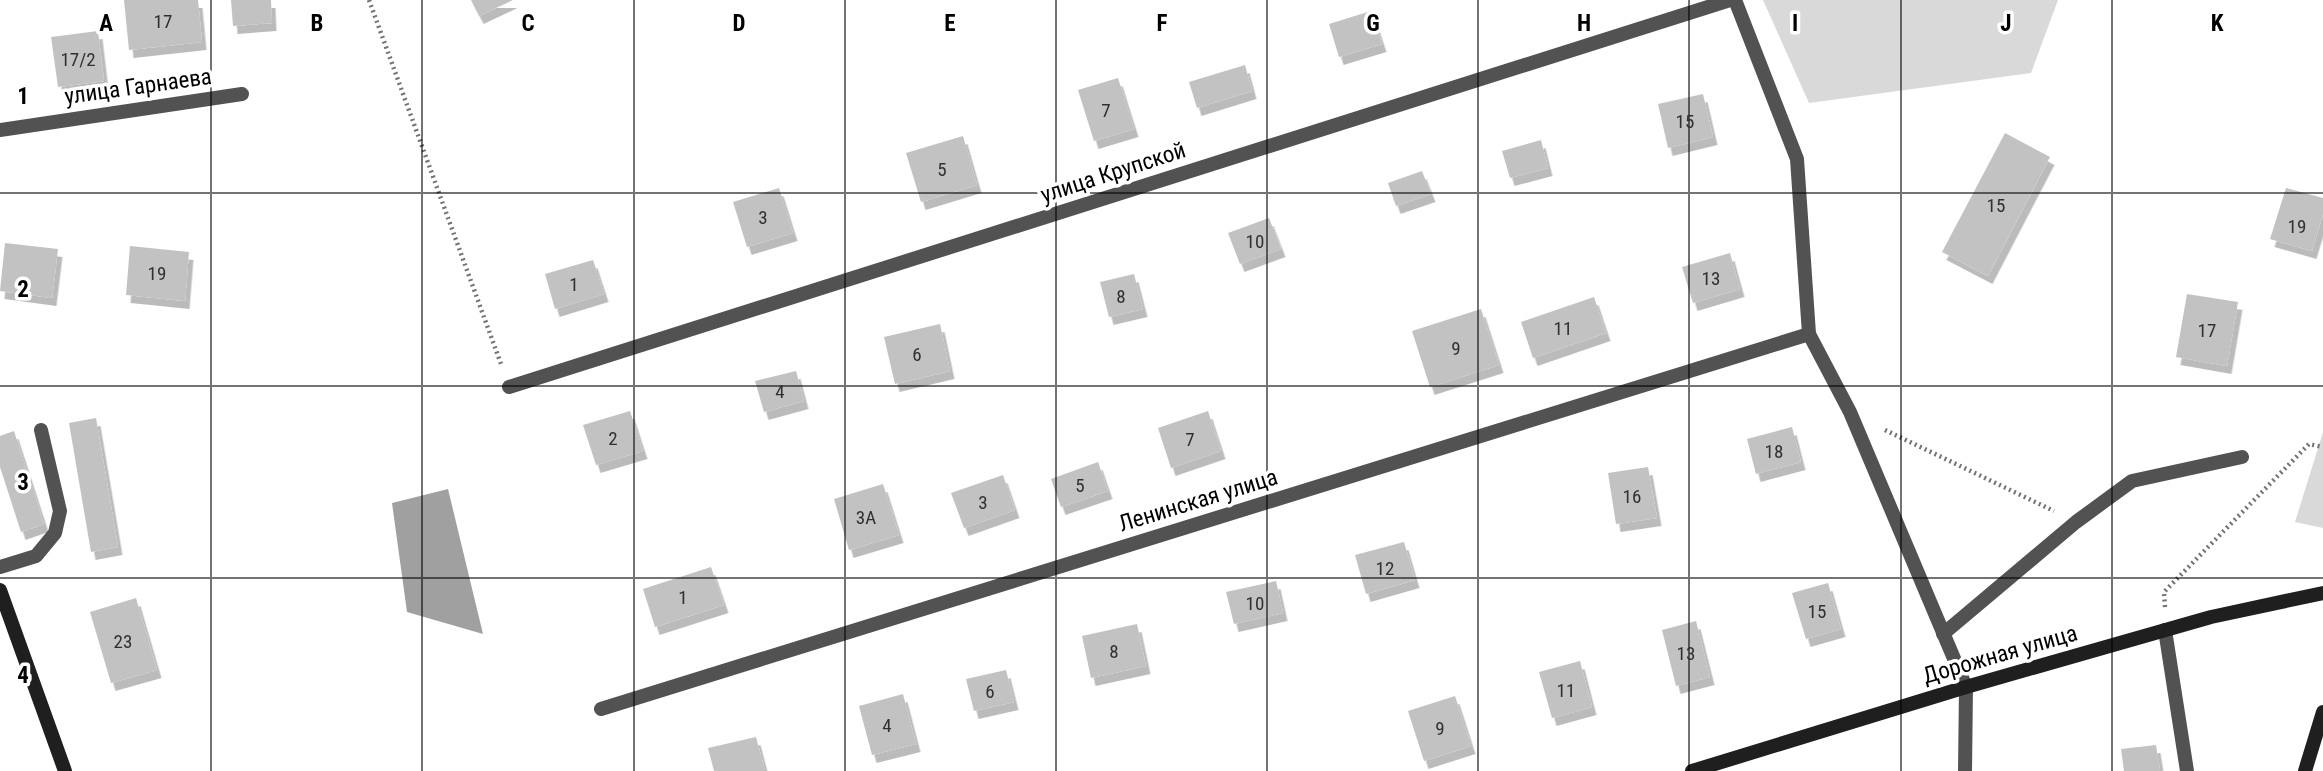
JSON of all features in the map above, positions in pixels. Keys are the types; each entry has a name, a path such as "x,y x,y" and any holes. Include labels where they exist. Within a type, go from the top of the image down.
{"street":[{"name":"улица Крупской","path":"509,387 1730,0"},
{"path":"1735,0 1797,159 1809,334 1850,412 1966,687 1965,771"},
{"name":"улица Гарнаева","path":"0,130 242,94"},
{"name":"Ленинская улица","path":"601,709 1809,334"},
{"path":"0,566 36,556 55,533 60,511 41,430"},
{"path":"1942,634 2076,522 2132,481 2242,457"},
{"path":"0,590 65,771"},
{"name":"Дорожная улица","path":"1692,771 1966,687 2211,617 2323,593"},
{"path":"2165,630 2187,771"},
{"path":"2305,771 2323,712"}],"path":[{"path":"369,0 509,387"},
{"path":"1850,412 2076,522"},
{"path":"2165,630 2164,592 2309,444 2323,447"}],"shaded area":[{"path":"1763,0 2058,0 2031,73 1809,103"},
{"path":"2323,432 2323,528 2295,522"},
{"path":"448,489 483,634 407,612 392,503"}],"building":[{"path":"124,0 198,0 202,42 129,50"},
{"path":"231,0 271,0 272,23 233,26"},
{"path":"471,0 513,0 479,16"},
{"path":"1371,11 1382,44 1339,57 1329,24"},
{"path":"98,31 104,81 58,87 51,37"},
{"path":"1245,65 1252,91 1197,108 1189,82"},
{"path":"1118,78 1134,129 1094,141 1078,90"},
{"path":"1703,94 1713,137 1668,148 1658,104"},
{"path":"2005,133 2050,157 1988,276 1942,252"},
{"path":"963,136 977,185 921,202 906,153"},
{"path":"1541,140 1548,168 1510,178 1502,151"},
{"path":"1422,171 1431,194 1396,206 1388,183"},
{"path":"779,188 793,233 747,247 733,202"},
{"path":"2286,188 2323,198 2323,214 2312,251 2270,239"},
{"path":"1269,218 1281,249 1240,264 1228,233"},
{"path":"5,243 58,249 52,298 0,291"},
{"path":"130,246 189,252 185,301 126,295"},
{"path":"1730,253 1740,289 1693,303 1682,267"},
{"path":"593,260 604,294 555,309 545,274"},
{"path":"1134,274 1143,309 1109,317 1100,282"},
{"path":"2187,294 2238,302 2227,366 2176,357"},
{"path":"1594,297 1606,333 1533,358 1521,322"},
{"path":"1481,309 1499,365 1430,387 1412,331"},
{"path":"940,324 950,371 895,384 884,337"},
{"path":"796,371 804,401 764,412 755,381"},
{"path":"630,411 643,451 596,465 583,425"},
{"path":"1208,411 1221,451 1171,468 1158,428"},
{"path":"96,418 118,547 91,552 69,423"},
{"path":"1792,427 1801,462 1756,474 1747,439"},
{"path":"14,431 44,524 21,532 0,467 0,436"},
{"path":"1098,462 1108,491 1061,507 1051,479"},
{"path":"1648,467 1657,518 1616,524 1608,473"},
{"path":"1003,475 1015,510 964,528 951,493"},
{"path":"883,484 899,535 849,550 834,499"},
{"path":"1404,542 1415,580 1366,594 1355,555"},
{"path":"711,567 724,605 655,627 643,589"},
{"path":"1276,581 1283,613 1234,624 1226,592"},
{"path":"1828,583 1841,629 1806,639 1792,593"},
{"path":"136,598 157,670 111,683 90,612"},
{"path":"1696,621 1710,677 1676,686 1662,630"},
{"path":"1137,624 1146,666 1091,678 1082,636"},
{"path":"1580,661 1592,707 1552,718 1539,672"},
{"path":"1006,670 1014,702 974,711 966,679"},
{"path":"903,694 916,744 872,755 859,706"},
{"path":"1455,696 1471,746 1424,761 1408,711"},
{"path":"756,737 765,771 714,771 708,748"},
{"path":"2156,745 2160,771 2124,771 2121,749"}]}
